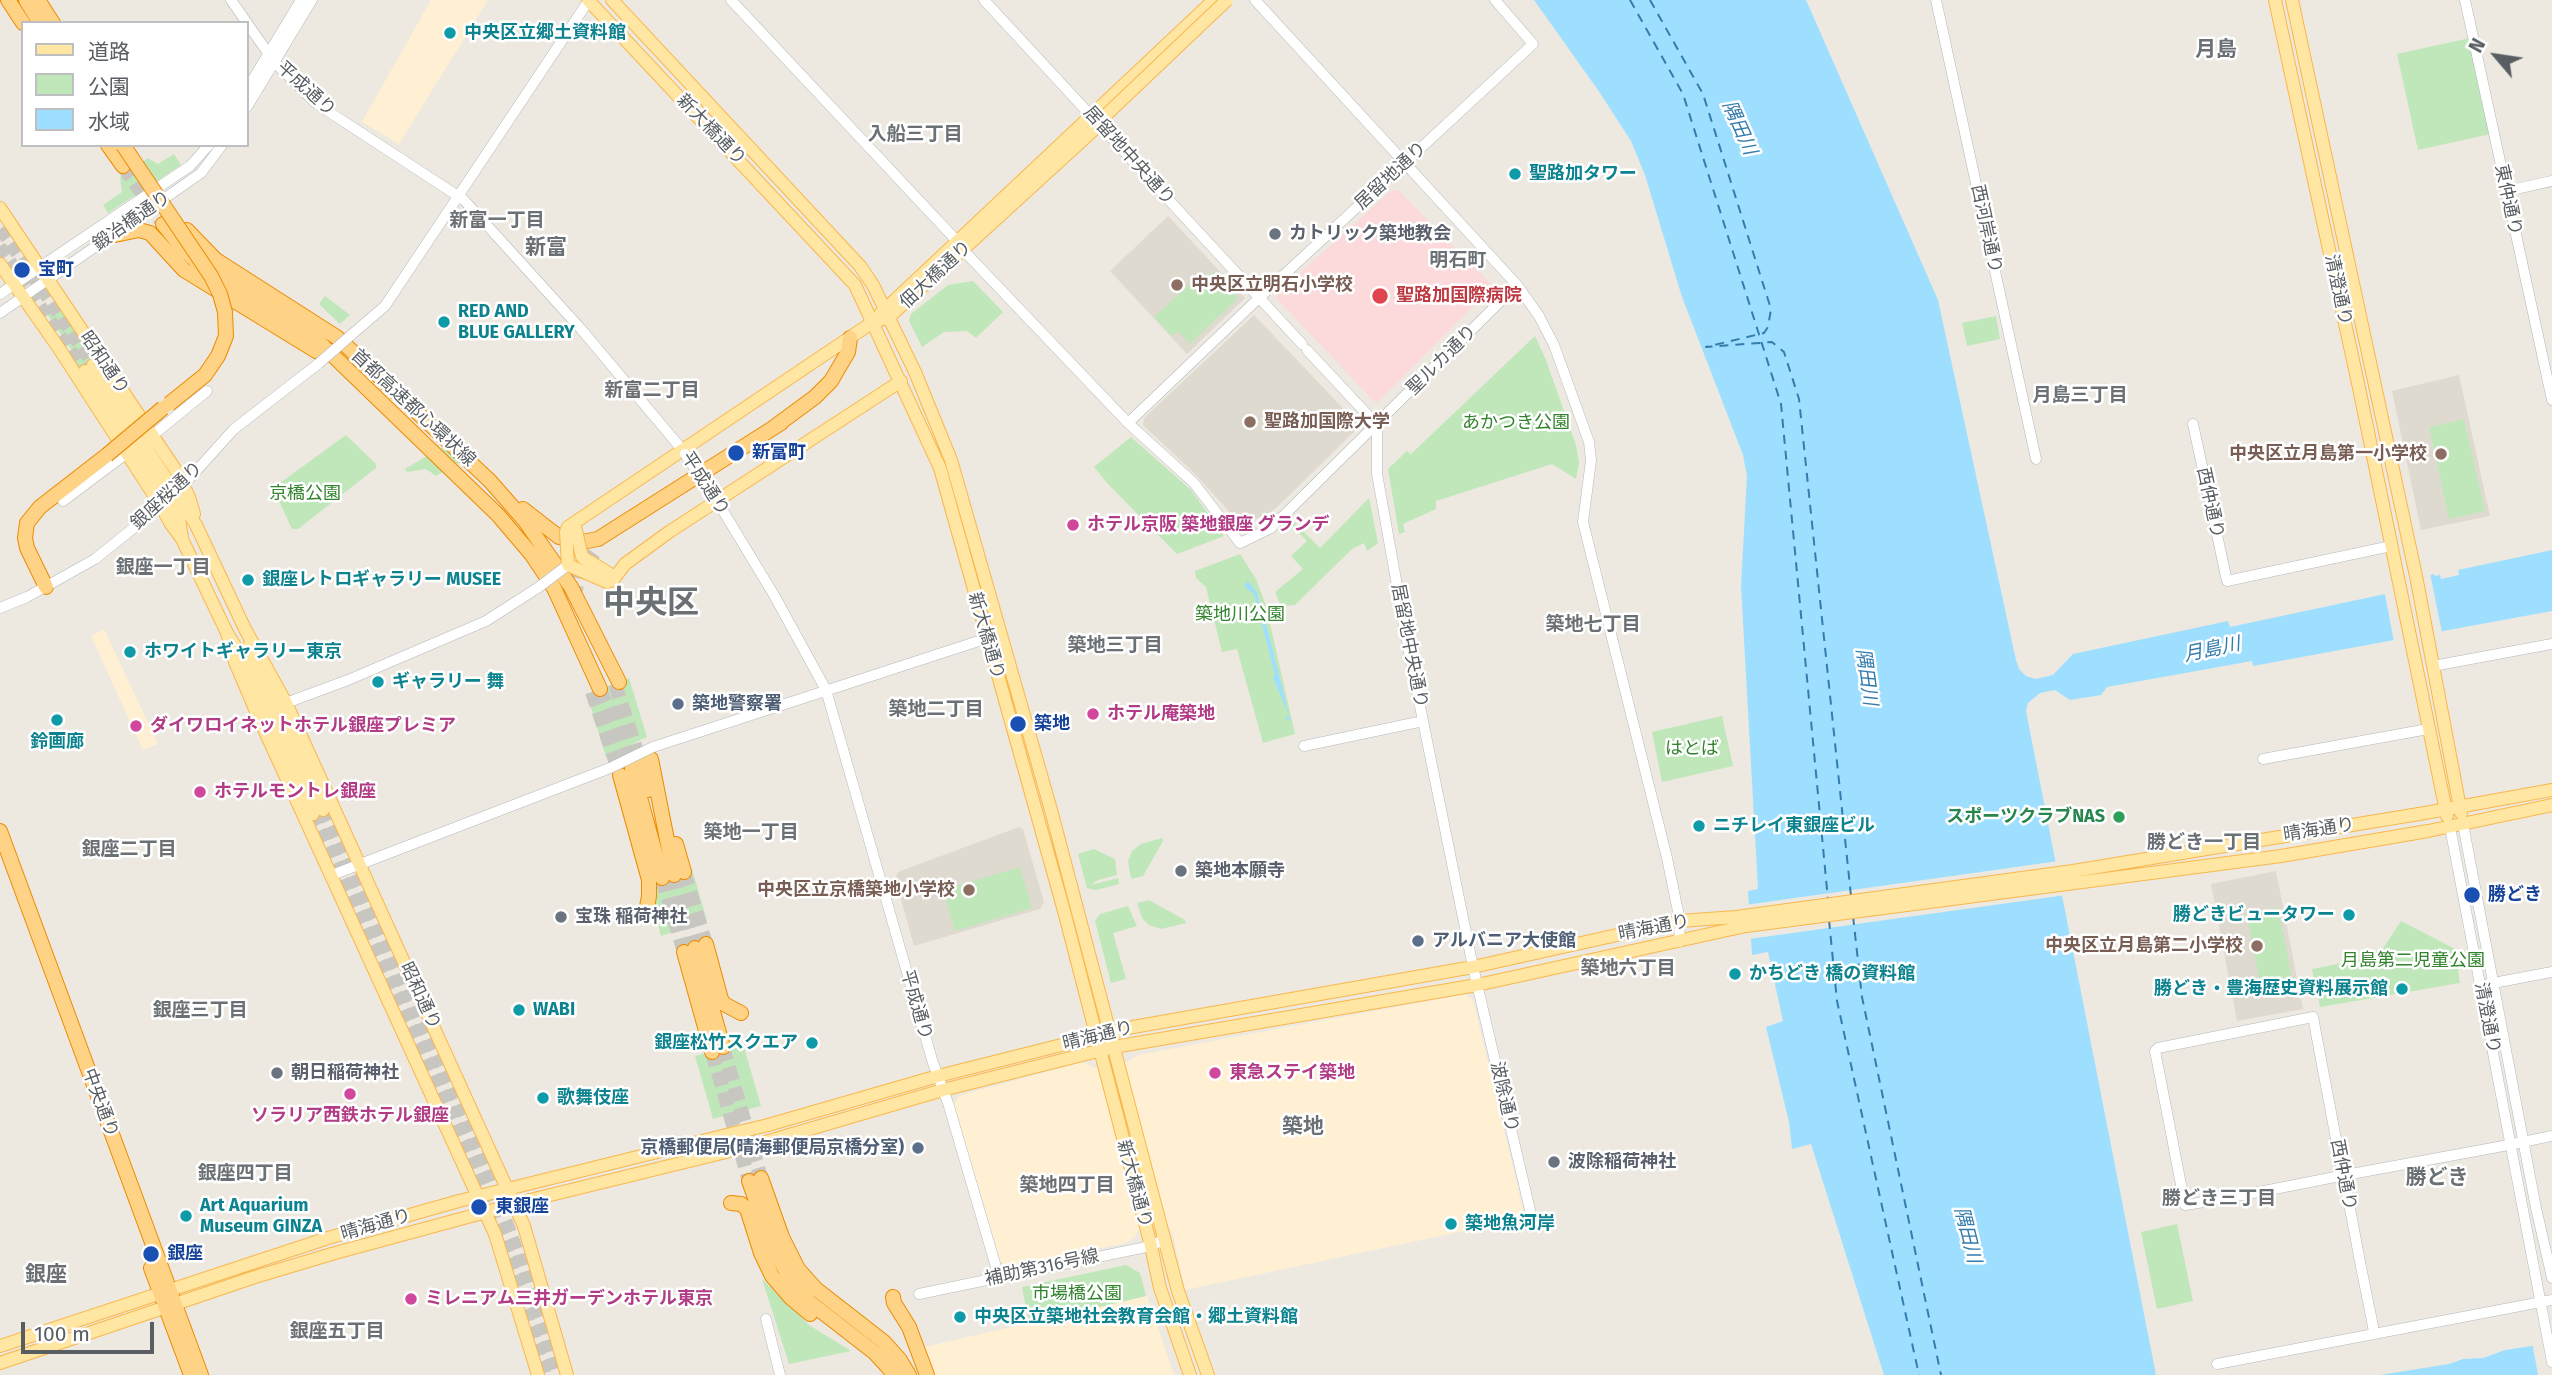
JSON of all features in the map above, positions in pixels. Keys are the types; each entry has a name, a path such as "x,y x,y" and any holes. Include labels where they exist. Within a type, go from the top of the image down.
{"highway":[{"path":"8,0 22,21"},
{"path":"26,0 39,21"},
{"path":"38,0 52,21"},
{"path":"109,147 123,166"},
{"path":"44,582 27,548 25,538 27,523 33,514 205,375 218,356 226,336 225,312 211,276 124,147"},
{"name":"首都高速都心環状線","path":"177,215 199,245 216,260 325,329 359,356 490,481 539,541 571,587 603,648 607,687"},
{"name":"首都高速都心環状線","path":"163,224 199,264 308,333 450,468 523,544 554,588 607,687"},
{"path":"110,236 139,230 150,233 184,270 307,344 386,416"},
{"path":"586,554 815,397 831,381 848,352 850,338"},
{"path":"335,350 494,494 539,541"},
{"name":"首都高速都心環状線","path":"352,375 386,416 446,475 523,544"},
{"path":"490,481 552,533 574,541 590,541 606,535 780,423"},
{"path":"577,614 607,687"},
{"path":"634,764 673,875 634,764"},
{"path":"634,764 649,880 646,913"},
{"name":"中央通り","path":"0,831 164,1291"},
{"name":"中央通り","path":"0,858 164,1291 201,1375"},
{"path":"717,1049 695,948 724,1004 741,1013"},
{"path":"895,1375 875,1353 821,1312 791,1280 772,1246 755,1180 798,1269 816,1289 884,1342 909,1375"},
{"path":"731,1203 741,1204 747,1209 766,1265 791,1298 819,1321 875,1353"},
{"path":"893,1297 909,1327 927,1375"},
{"name":"中央通り","path":"171,1306 191,1375"}],"main road":[{"name":"新大橋通り","path":"588,0 849,278 873,322 940,468 1037,814 1160,1288 1191,1375"},
{"name":"新大橋通り","path":"612,0 860,266 873,285 915,372 951,460 1051,810 1178,1291 1208,1375"},
{"name":"佃大橋通り","path":"1099,118 1114,93 1214,0"},
{"name":"佃大橋通り","path":"572,525 887,313 1227,0"},
{"name":"清澄通り","path":"2275,0 2361,396 2449,827"},
{"name":"清澄通り","path":"2292,0 2416,576 2463,824"},
{"name":"昭和通り","path":"0,208 152,435 173,495 171,524 182,539 318,812 251,654 246,629"},
{"name":"昭和通り","path":"0,264 127,453 173,495"},
{"name":"昭和通り","path":"89,368 173,495 196,525 246,629 286,703 524,1226 566,1375"},
{"path":"610,579 625,564 715,498 901,381"},
{"path":"568,565 566,532 572,525 578,531 586,554 610,579"},
{"path":"568,565 586,554"},
{"path":"568,565 610,579"},
{"name":"昭和通り","path":"227,633 235,662 253,705 495,1234 538,1375"},
{"name":"晴海通り","path":"2073,877 2552,790"},
{"name":"晴海通り","path":"0,1346 328,1238 478,1197 768,1125 938,1076 1111,1033 1473,967 1680,921 1746,921 2073,877 2281,856 2449,827 2552,805"},
{"name":"晴海通り","path":"0,1363 255,1277 514,1204 772,1140 943,1090 1114,1047 1477,985 1679,942 1746,921"}],"street":[{"name":"平成通り","path":"231,0 246,21"},
{"path":"248,105 302,0"},
{"path":"248,88 312,0"},
{"name":"銀座桜通り","path":"0,608 44,582 95,559 173,495 234,429 318,364 385,306 588,0"},
{"path":"731,0 1128,423"},
{"name":"居留地中央通り","path":"984,0 1099,118 1259,298 1377,425 1377,474 1423,721 1477,985"},
{"path":"1255,0 1517,285 1539,316 1554,345 1588,442 1591,460 1583,522 1680,921 1679,942"},
{"name":"居留地通り","path":"1128,423 1533,44 1495,0"},
{"name":"西河岸通り","path":"1936,0 2036,459"},
{"name":"東仲通り","path":"2465,0 2552,400"},
{"name":"平成通り","path":"248,24 272,58 323,109 460,196 564,309 684,451 770,589 826,690 999,1277"},
{"name":"鍛冶橋通り","path":"0,294 190,166 207,147"},
{"name":"鍛冶橋通り","path":"0,313 201,173 220,147"},
{"path":"2507,191 2552,181"},
{"name":"聖ルカ通り","path":"1128,423 1194,484 1240,542 1270,528 1517,285"},
{"path":"152,435 207,391"},
{"name":"西仲通り","path":"2193,424 2227,581 2391,546"},
{"path":"63,501 127,453"},
{"path":"286,703 348,680 486,621 568,565"},
{"path":"332,875 826,690 1000,634"},
{"path":"2433,666 2552,644"},
{"path":"1304,746 1423,721"},
{"path":"2263,760 2428,729"},
{"name":"清澄通り","path":"2463,824 2552,1278"},
{"name":"清澄通り","path":"2449,827 2512,1144 2547,1301 2544,1316 2552,1362"},
{"path":"2481,986 2552,972"},
{"name":"波除通り","path":"1477,985 1530,1210"},
{"name":"西仲通り","path":"2343,1176 2185,1205 2155,1051 2161,1046 2313,1017 2374,1334"},
{"path":"2343,1176 2552,1136"},
{"name":"補助第316号線","path":"919,1294 1151,1246 1165,1239"},
{"path":"2217,1364 2547,1301"},
{"path":"766,1319 780,1375"}],"shaded area":[{"path":"431,0 488,0 399,144 362,122"},
{"name":"聖路加国際病院","path":"1392,190 1398,190 1491,284 1489,290 1378,402 1374,401 1276,295"},
{"name":"中央区立明石小学校","path":"1168,216 1245,298 1187,354 1110,271"},
{"name":"聖路加国際大学","path":"1254,315 1360,426 1274,510 1242,526 1196,475 1143,425 1144,418"},
{"name":"中央区立月島第一小学校","path":"2459,375 2490,516 2421,530 2392,391"},
{"path":"104,629 158,744 143,750 91,636"},
{"name":"中央区立京橋築地小学校","path":"1019,827 1023,829 1044,902 1040,909 914,946 895,878 898,872"},
{"name":"中央区立月島第二小学校","path":"2276,871 2303,1009 2237,1021 2211,884"},
{"path":"1466,994 1473,1000 1525,1218 1185,1290 1172,1232 1166,1224 1138,1230 1135,1237 1126,1243 1007,1267 1000,1261 954,1104 959,1096 1082,1062 1096,1068 1127,1062 1138,1055"},
{"path":"1147,1296 1174,1375 931,1375 924,1347"}],"green space":[{"path":"2470,38 2490,134 2418,150 2397,54"},
{"path":"174,154 181,165 108,213 103,205 122,192 120,177 148,158 158,164"},
{"path":"1202,273 1214,273 1237,297 1190,344 1178,331 1172,336 1154,317"},
{"path":"973,281 1003,312 976,338 967,331 944,332 922,347 909,321 911,314 948,285"},
{"path":"325,296 350,315 340,324 319,304"},
{"path":"56,304 96,361 79,372 73,352 45,311"},
{"path":"1996,316 2000,339 1967,346 1962,323"},
{"name":"あかつき公園","path":"1535,336 1576,445 1579,463 1576,479 1552,464 1436,501 1436,509 1403,524 1405,532 1399,534 1388,469 1407,451 1411,454"},
{"path":"2464,419 2485,511 2449,519 2429,427"},
{"name":"京橋公園","path":"346,435 376,464 376,468 298,529 292,529 273,488"},
{"path":"1131,437 1191,490 1224,536 1177,554 1107,483 1094,467"},
{"path":"458,438 474,454 436,476 426,469 407,472 405,469"},
{"path":"1369,498 1378,543 1367,551 1364,543 1352,549 1295,605 1281,606 1275,592 1303,569 1291,556 1307,541 1290,524 1293,521 1320,548"},
{"name":"築地川公園","path":"1240,554 1256,579 1266,606 1295,734 1263,743 1237,649 1222,652 1206,587 1196,578 1195,571"},
{"path":"629,678 647,737 606,757 587,694"},
{"name":"はとば","path":"1722,716 1733,766 1662,782 1652,732"},
{"path":"1162,838 1163,841 1143,876 1131,879 1128,861 1132,851 1141,844"},
{"path":"1094,849 1115,859 1117,875 1098,880 1091,885 1118,878 1119,884 1096,890 1087,888 1078,854"},
{"path":"1020,867 1032,908 955,931 943,890"},
{"path":"692,869 707,921 661,936 655,913 656,881"},
{"path":"1149,900 1186,923 1161,929 1149,925 1142,918 1137,903"},
{"path":"1128,906 1137,926 1113,933 1126,979 1111,983 1095,921 1100,914"},
{"path":"2278,908 2294,987 2262,994 2247,915"},
{"name":"月島第二児童公園","path":"2401,921 2455,949 2460,983 2320,1007 2312,969 2378,956"},
{"path":"743,1044 761,1106 713,1119 695,1056"},
{"path":"2177,1224 2193,1301 2157,1309 2141,1232"},
{"name":"市場橋公園","path":"1126,1265 1140,1273 1146,1296 1029,1324 1022,1287"},
{"path":"762,1279 809,1325 851,1351 789,1364"}],"water":[{"path":"1534,0 1806,0 1938,300 2016,660 2019,669 2026,676 2036,679 2053,675 2073,654 2228,621 2230,627 2385,594 2384,585 2434,574 2440,575 2441,579 2459,575 2458,570 2552,550 2552,611 2253,666 2252,661 2107,687 2101,695 2070,700 2055,690 2040,693 2028,703 2026,711 2156,1375 1884,1375 1811,1144 1792,1149 1789,1122 1766,1027 1783,1021 1768,952 1752,955 1748,891 1758,889 1741,586 1747,476 1743,455 1682,297 1645,175 1631,141"},
{"path":"1248,581 1257,593 1289,715 1273,678 1275,674 1254,594 1244,586"},
{"path":"2545,1344 2552,1375 2380,1375 2449,1364 2463,1359 2483,1358 2505,1350"}],"pier":[{"path":"2430,573 2442,633 2394,642 2383,584"},
{"path":"2059,861 2066,895 1749,939 1745,905"},
{"path":"2552,1337 2552,1375 2538,1375 2532,1342"}],"ferry route":[{"path":"1630,0 1683,94 1781,404 1828,900"},
{"path":"1650,0 1703,94 1771,309 1768,327 1764,333 1706,347 1772,342 1784,352 1799,399 1851,896"},
{"path":"1853,916 1862,997 1941,1375"},
{"path":"1829,920 1837,1001 1919,1375"}],"tunnel":[{"path":"123,166 163,224"},
{"path":"0,229 93,365"},
{"path":"0,246 85,371"},
{"path":"574,599 579,575 594,553"},
{"path":"615,684 641,764"},
{"path":"600,689 632,768"},
{"path":"592,692 620,775"},
{"path":"323,810 481,1153 516,1246 556,1375"},
{"path":"313,814 472,1157 506,1245 546,1375"},
{"path":"684,872 706,944"},
{"path":"674,875 695,948"},
{"path":"662,878 684,952"},
{"path":"723,1047 761,1178"},
{"path":"712,1052 749,1181"}],"place":[{"name":"中央区立郷土資料館","path":"450,33"},
{"name":"聖路加タワー","path":"1515,174"},
{"name":"カトリック築地教会","path":"1275,234"},
{"name":"宝町","path":"22,270"},
{"name":"中央区立明石小学校","path":"1177,285"},
{"name":"聖路加国際病院","path":"1380,296"},
{"name":"RED AND BLUE GALLERY","path":"444,322"},
{"name":"聖路加国際大学","path":"1250,422"},
{"name":"新富町","path":"736,453"},
{"name":"中央区立月島第一小学校","path":"2441,454"},
{"name":"ホテル京阪 築地銀座 グランデ","path":"1073,525"},
{"name":"銀座レトロギャラリー MUSEE","path":"248,580"},
{"name":"ホワイトギャラリー東京","path":"130,652"},
{"name":"ギャラリー 舞","path":"378,682"},
{"name":"築地警察署","path":"678,704"},
{"name":"ホテル庵築地","path":"1093,714"},
{"name":"鈴画廊","path":"57,720"},
{"name":"築地","path":"1018,724"},
{"name":"ダイワロイネットホテル銀座プレミア","path":"136,726"},
{"name":"ホテルモントレ銀座","path":"200,792"},
{"name":"スポーツクラブNAS","path":"2119,817"},
{"name":"ニチレイ東銀座ビル","path":"1699,826"},
{"name":"築地本願寺","path":"1181,871"},
{"name":"中央区立京橋築地小学校","path":"969,890"},
{"name":"勝どき","path":"2472,895"},
{"name":"勝どきビュータワー","path":"2349,915"},
{"name":"宝珠 稲荷神社","path":"561,917"},
{"name":"アルバニア大使館","path":"1418,941"},
{"name":"中央区立月島第二小学校","path":"2257,946"},
{"name":"かちどき 橋の資料館","path":"1735,974"},
{"name":"勝どき・豊海歴史資料展示館","path":"2402,989"},
{"name":"WABI","path":"519,1010"},
{"name":"銀座松竹スクエア","path":"812,1043"},
{"name":"朝日稲荷神社","path":"277,1073"},
{"name":"東急ステイ築地","path":"1215,1073"},
{"name":"ソラリア西鉄ホテル銀座","path":"350,1094"},
{"name":"歌舞伎座","path":"543,1098"},
{"name":"京橋郵便局(晴海郵便局京橋分室)","path":"918,1148"},
{"name":"波除稲荷神社","path":"1554,1162"},
{"name":"東銀座","path":"479,1207"},
{"name":"Art Aquarium Museum GINZA","path":"186,1216"},
{"name":"築地魚河岸","path":"1451,1224"},
{"name":"銀座","path":"151,1254"},
{"name":"ミレニアム三井ガーデンホテル東京","path":"411,1299"},
{"name":"中央区立築地社会教育会館・郷土資料館","path":"960,1317"}],"district":[{"name":"月島","path":"2216,50"},
{"name":"入船三丁目","path":"915,135"},
{"name":"新富一丁目","path":"497,221"},
{"name":"新富","path":"546,248"},
{"name":"明石町","path":"1458,261"},
{"name":"新富二丁目","path":"652,391"},
{"name":"月島三丁目","path":"2080,396"},
{"name":"銀座一丁目","path":"163,568"},
{"name":"中央区","path":"651,604"},
{"name":"築地七丁目","path":"1593,625"},
{"name":"築地三丁目","path":"1115,646"},
{"name":"築地二丁目","path":"936,710"},
{"name":"築地一丁目","path":"751,833"},
{"name":"勝どき一丁目","path":"2204,843"},
{"name":"銀座二丁目","path":"129,850"},
{"name":"築地六丁目","path":"1628,969"},
{"name":"銀座三丁目","path":"200,1011"},
{"name":"築地","path":"1303,1127"},
{"name":"銀座四丁目","path":"245,1174"},
{"name":"勝どき","path":"2437,1178"},
{"name":"築地四丁目","path":"1067,1186"},
{"name":"勝どき三丁目","path":"2219,1199"},
{"name":"銀座","path":"46,1275"},
{"name":"銀座五丁目","path":"337,1332"}],"water label":[{"name":"隅田川","path":"1739,128"},
{"name":"月島川","path":"2212,650"},
{"name":"隅田川","path":"1866,677"},
{"name":"隅田川","path":"1967,1235"}]}
